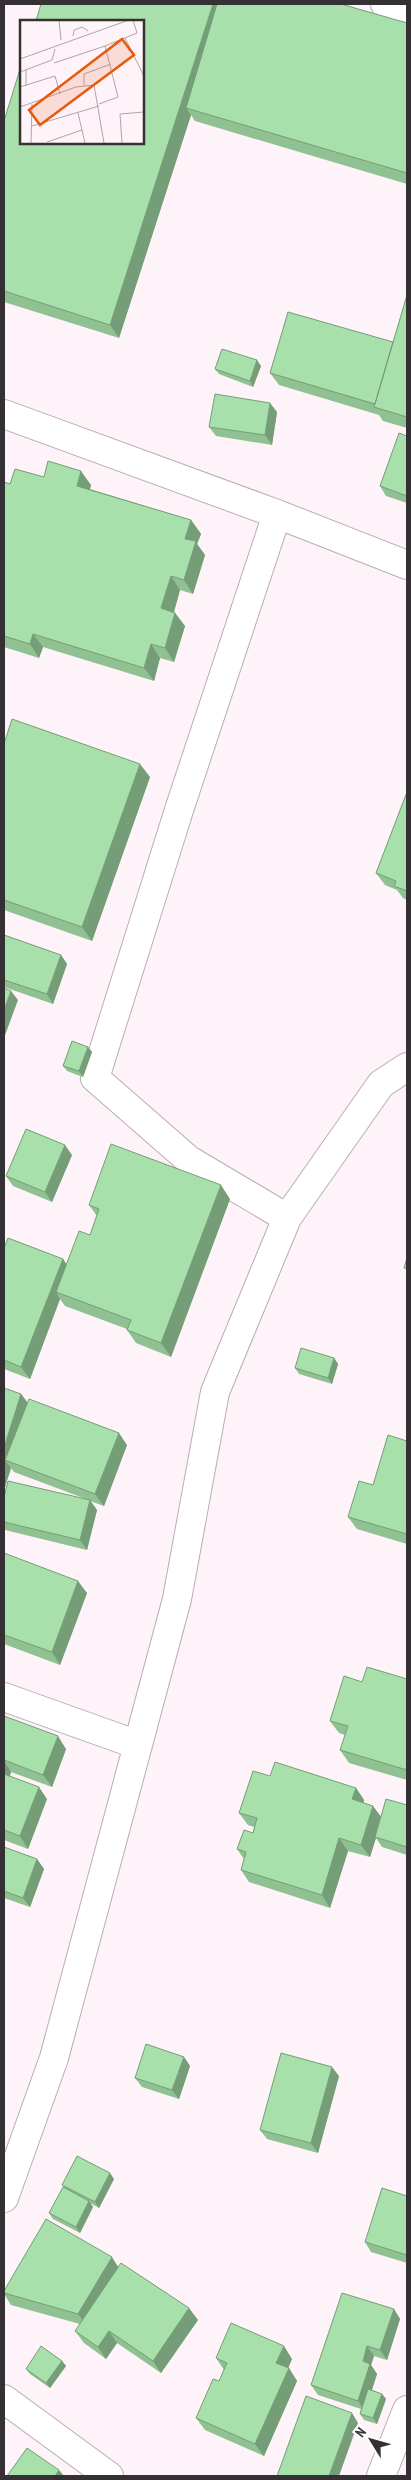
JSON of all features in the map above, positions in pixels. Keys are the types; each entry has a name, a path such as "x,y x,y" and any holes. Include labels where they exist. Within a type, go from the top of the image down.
{"street":[{"path":"385,4 407,8"},
{"path":"4,414 278,514 407,566"},
{"path":"278,514 179,810 95,1078 189,1160 287,1218"},
{"path":"4,2198 54,2058 177,1599 215,1392 287,1218 381,1084 407,1067"},
{"path":"4,1697 138,1745"},
{"path":"4,2399 109,2476"},
{"path":"381,2476 407,2410"}],"building":[{"path":"41,4 213,4 110,325 4,291 4,121 20,69 20,144 144,144 144,20 36,20"},
{"path":"217,4 341,4 407,23 407,173 186,108"},
{"path":"407,295 407,417 374,407"},
{"path":"288,312 393,342 375,404 270,373"},
{"path":"222,349 257,360 250,381 215,369"},
{"path":"215,394 270,403 265,435 209,427"},
{"path":"399,433 407,436 407,496 380,486"},
{"path":"48,461 81,471 77,486 191,520 185,539 196,541 184,580 171,576 161,608 175,613 165,648 151,644 144,668 33,634 30,644 4,636 4,482 10,484 15,469 44,477"},
{"path":"12,719 140,764 82,927 4,900 4,744"},
{"path":"407,792 407,891 394,886 396,881 376,873"},
{"path":"4,935 61,955 47,994 4,980"},
{"path":"4,988 11,991 4,1010"},
{"path":"72,1041 88,1047 79,1071 63,1066"},
{"path":"26,1129 65,1145 45,1192 6,1176"},
{"path":"111,1144 221,1185 161,1343 127,1330 131,1320 56,1292 79,1231 90,1235 99,1209 89,1205"},
{"path":"8,1238 63,1259 21,1367 4,1360 4,1248"},
{"path":"407,1258 407,1269 404,1268"},
{"path":"301,1348 334,1358 328,1378 295,1368"},
{"path":"4,1388 21,1394 4,1448"},
{"path":"29,1399 119,1433 95,1494 5,1460"},
{"path":"388,1435 407,1441 407,1534 348,1517 359,1481 373,1485"},
{"path":"8,1481 90,1500 80,1540 4,1522 4,1497"},
{"path":"4,1553 78,1581 52,1652 4,1635"},
{"path":"367,1667 407,1679 407,1770 340,1750 348,1726 330,1721 344,1676 362,1682"},
{"path":"4,1716 58,1736 43,1775 4,1760"},
{"path":"275,1762 356,1788 352,1799 373,1806 361,1845 339,1838 322,1895 241,1870 246,1852 237,1849 244,1830 253,1833 257,1818 239,1813 253,1771 270,1776"},
{"path":"4,1774 39,1787 20,1836 4,1830"},
{"path":"386,1799 407,1805 407,1847 375,1837"},
{"path":"4,1847 37,1859 23,1898 4,1891"},
{"path":"146,2044 184,2057 172,2090 135,2078"},
{"path":"281,2053 332,2067 311,2143 260,2130"},
{"path":"77,2156 110,2173 95,2202 62,2185"},
{"path":"63,2187 89,2201 76,2227 49,2213"},
{"path":"382,2188 407,2196 407,2255 365,2242"},
{"path":"46,2219 112,2257 78,2314 4,2293"},
{"path":"121,2263 189,2308 153,2361 109,2331 98,2347 75,2331"},
{"path":"342,2293 394,2309 380,2350 367,2346 363,2361 370,2364 358,2401 311,2385"},
{"path":"231,2323 284,2346 276,2363 289,2368 255,2444 196,2418 213,2379 219,2381 227,2363 216,2358"},
{"path":"41,2346 62,2361 46,2383 26,2369"},
{"path":"368,2389 382,2394 373,2418 360,2414"},
{"path":"306,2396 352,2413 329,2476 277,2476"},
{"path":"27,2448 59,2470 55,2476 7,2476"}]}
